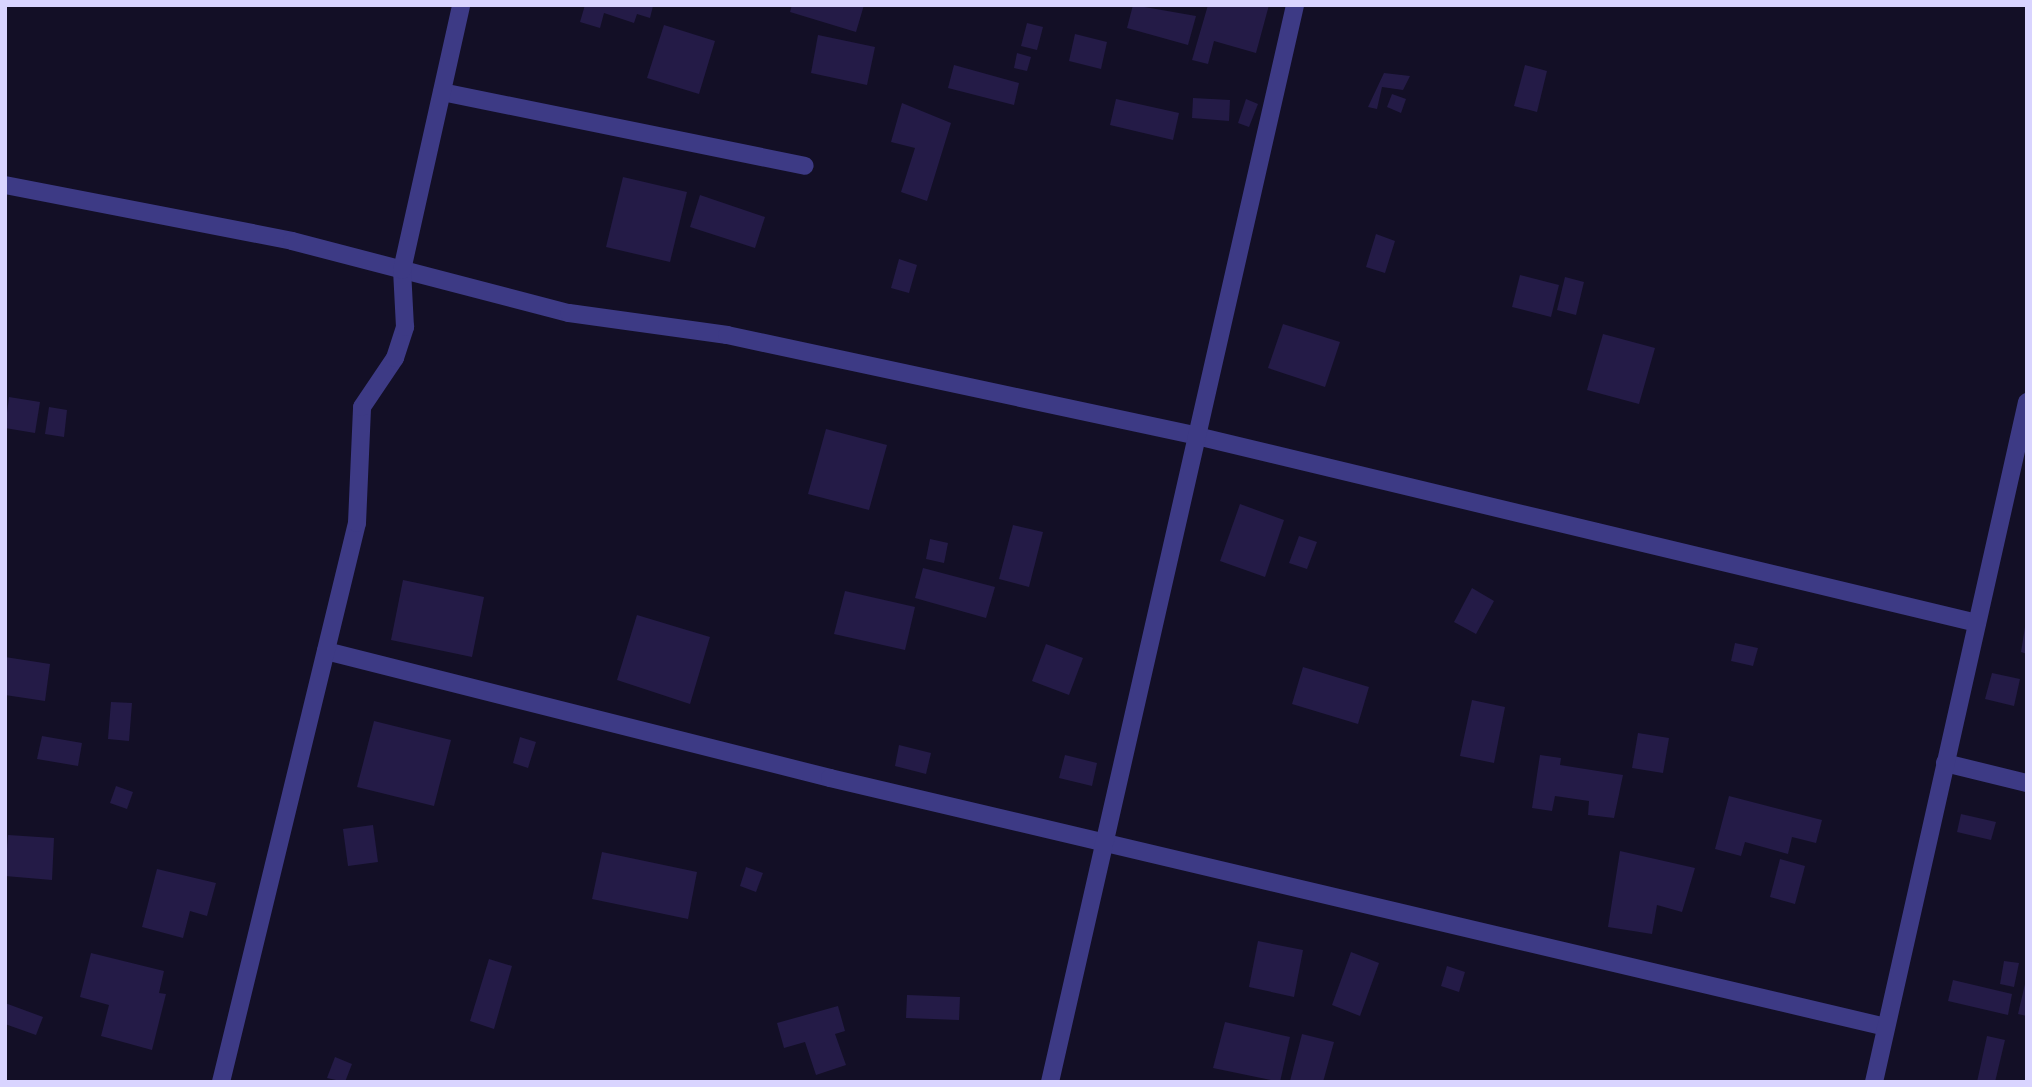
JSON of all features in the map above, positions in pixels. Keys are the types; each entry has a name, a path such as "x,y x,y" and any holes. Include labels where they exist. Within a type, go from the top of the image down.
{"street":[{"path":"220,1082 357,523 362,407 395,358 405,327 402,270 461,5"},
{"path":"1050,1082 1201,437 1295,5"},
{"path":"442,92 805,166"},
{"path":"5,185 292,241 569,313 727,335 1201,437 1977,623"},
{"path":"1874,1082 2027,402"},
{"path":"326,651 830,778 1108,839 1886,1027"},
{"path":"1945,763 2027,783"}],"building":[{"path":"585,5 653,6 650,18 637,14 634,23 604,13 600,28 580,22"},
{"path":"792,5 864,5 856,32 790,12"},
{"path":"1133,5 1196,16 1188,45 1127,28"},
{"path":"1208,5 1269,5 1256,53 1214,41 1208,64 1192,60"},
{"path":"1027,23 1043,27 1037,50 1021,46"},
{"path":"664,25 715,41 699,94 647,78"},
{"path":"1075,34 1107,42 1101,69 1069,61"},
{"path":"818,35 875,47 867,85 811,73"},
{"path":"1017,53 1031,57 1027,71 1014,68"},
{"path":"954,65 1019,83 1014,105 948,88"},
{"path":"1525,65 1547,71 1537,112 1514,106"},
{"path":"1384,73 1410,76 1403,90 1382,87 1377,109 1368,107"},
{"path":"1392,94 1406,99 1401,113 1387,107"},
{"path":"1193,98 1230,100 1229,121 1192,118"},
{"path":"1116,99 1179,113 1173,140 1110,125"},
{"path":"1246,99 1258,104 1249,127 1238,123"},
{"path":"902,103 951,123 927,201 901,192 915,148 891,142"},
{"path":"623,177 687,192 670,262 606,247"},
{"path":"700,195 765,217 755,248 690,227"},
{"path":"1376,234 1395,241 1385,273 1366,267"},
{"path":"899,259 917,265 909,293 891,288"},
{"path":"1520,275 1559,285 1551,317 1512,307"},
{"path":"1565,277 1584,282 1576,315 1557,310"},
{"path":"1283,324 1340,342 1325,387 1268,368"},
{"path":"1603,334 1655,348 1639,404 1587,390"},
{"path":"9,397 40,402 35,433 5,428"},
{"path":"49,407 67,410 64,437 45,434"},
{"path":"826,429 887,445 869,510 808,494"},
{"path":"1240,504 1284,520 1265,577 1220,561"},
{"path":"1013,525 1043,532 1029,587 999,579"},
{"path":"1299,536 1317,542 1307,569 1289,563"},
{"path":"930,539 948,543 944,563 926,559"},
{"path":"923,568 995,587 986,618 915,598"},
{"path":"403,580 484,597 472,657 391,640"},
{"path":"1472,588 1494,601 1476,634 1454,622"},
{"path":"845,591 915,607 905,650 834,634"},
{"path":"637,615 710,637 690,704 617,680"},
{"path":"2027,627 2027,654 2021,652"},
{"path":"1735,643 1758,648 1753,666 1731,661"},
{"path":"1046,644 1083,658 1069,695 1032,681"},
{"path":"5,657 50,664 45,701 5,695"},
{"path":"1303,667 1369,687 1358,724 1292,704"},
{"path":"1992,673 2020,679 2014,706 1985,699"},
{"path":"1472,700 1505,707 1494,763 1460,756"},
{"path":"111,702 132,703 129,741 108,739"},
{"path":"374,721 451,740 434,806 357,787"},
{"path":"1638,733 1669,738 1663,773 1632,768"},
{"path":"42,736 82,743 78,766 37,759"},
{"path":"520,737 536,742 528,768 513,763"},
{"path":"899,745 931,753 926,774 895,766"},
{"path":"1065,755 1097,763 1092,786 1059,778"},
{"path":"1540,755 1561,758 1560,765 1623,775 1614,818 1588,815 1589,801 1555,796 1552,811 1532,808"},
{"path":"116,786 133,792 127,809 110,803"},
{"path":"1729,796 1822,820 1816,843 1792,837 1788,854 1745,842 1741,856 1715,849"},
{"path":"1961,814 1996,822 1991,840 1957,832"},
{"path":"373,825 378,862 348,866 343,829"},
{"path":"8,835 54,838 52,880 5,876"},
{"path":"1620,851 1695,868 1682,912 1657,905 1652,934 1608,927"},
{"path":"602,852 697,872 688,919 592,899"},
{"path":"1780,859 1805,866 1795,904 1770,897"},
{"path":"746,867 763,873 756,892 740,886"},
{"path":"157,869 216,883 207,916 190,911 183,938 142,927"},
{"path":"1258,941 1303,950 1294,997 1249,987"},
{"path":"1351,952 1379,963 1360,1016 1332,1005"},
{"path":"91,953 164,971 159,993 166,994 152,1050 101,1036 109,1005 80,997"},
{"path":"489,959 512,966 494,1029 470,1021"},
{"path":"2004,961 2019,963 2014,987 2000,984"},
{"path":"1447,966 1465,972 1459,992 1441,986"},
{"path":"1953,980 2012,994 2008,1015 1948,1001"},
{"path":"2027,984 2027,1016 2018,1014"},
{"path":"907,995 960,997 959,1020 906,1018"},
{"path":"5,1003 43,1017 36,1035 5,1024"},
{"path":"838,1006 845,1031 835,1034 846,1065 816,1075 805,1042 784,1048 777,1023"},
{"path":"1225,1022 1290,1037 1280,1082 1213,1068"},
{"path":"1302,1034 1334,1042 1323,1082 1290,1081"},
{"path":"1987,1036 2005,1040 1995,1082 1977,1082"},
{"path":"335,1057 352,1064 345,1082 327,1078"}]}
